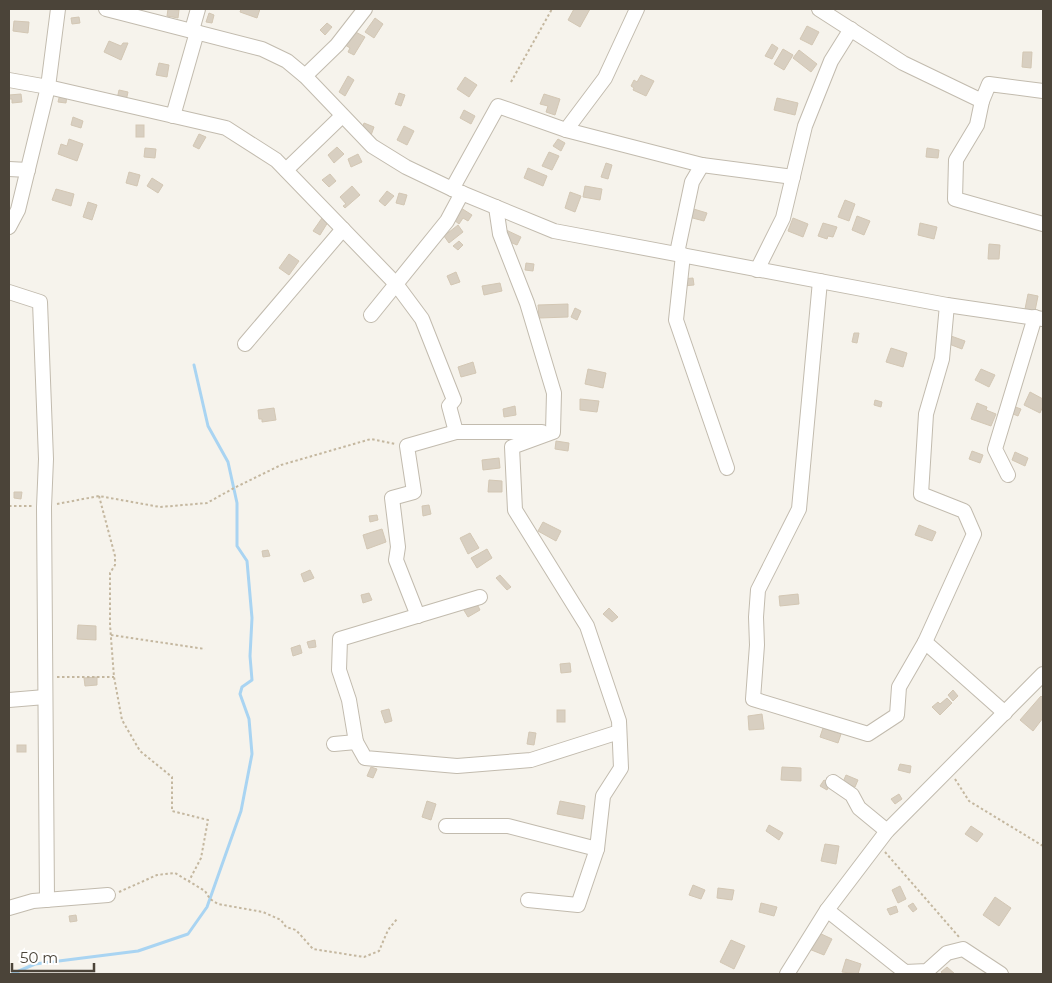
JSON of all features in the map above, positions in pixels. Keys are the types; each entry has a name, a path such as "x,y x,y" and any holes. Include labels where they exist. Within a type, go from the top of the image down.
{"street":[{"path":"9,227 18,210 48,87 58,9"},
{"path":"106,9 262,49 287,61 305,76 372,146 406,167 457,191 554,231 947,305 1039,318 996,449 1008,475"},
{"path":"173,116 198,9"},
{"path":"305,76 336,45 365,9"},
{"path":"566,130 605,78 637,9"},
{"path":"820,9 903,63 982,101"},
{"path":"757,270 783,218 805,126 831,61 851,29"},
{"path":"9,80 48,87 226,128 276,160 396,284 422,319 454,400 450,406 456,432"},
{"path":"1043,91 989,84 982,101 976,125 956,160 954,199 1043,224"},
{"path":"371,315 447,221 457,191 498,106 566,130 702,166 793,177"},
{"path":"286,170 342,116"},
{"path":"702,166 692,182 680,254 676,320 727,468"},
{"path":"9,169 28,170"},
{"path":"496,207 500,234 527,303 554,393 553,432"},
{"path":"245,344 343,229"},
{"path":"820,281 799,509 758,590 756,617 757,645 753,699 868,734 897,715 899,687 925,642 974,534 964,512 921,494 926,414 942,359 947,305"},
{"path":"9,292 40,302 46,459 44,507 47,900"},
{"path":"418,616 396,560 398,547 392,498 414,492 407,446 456,432 553,432"},
{"path":"528,900 578,905 597,849 603,796 621,768 619,721 587,626 515,510 512,447 553,432"},
{"path":"480,597 340,639 339,670 349,700 356,742 365,758 457,766 531,760 619,732"},
{"path":"925,642 1005,713"},
{"path":"787,974 827,910 887,831 1043,674"},
{"path":"9,700 45,698"},
{"path":"334,744 356,742"},
{"path":"833,782 852,795 858,808 887,831"},
{"path":"446,826 508,826 597,849"},
{"path":"9,908 33,901 108,894"},
{"path":"827,910 905,973 927,972 948,953 963,949 1001,974"}],"path":[{"path":"511,82 552,9"},
{"path":"9,506 44,507 99,496 160,507 207,503 281,465 371,439 407,446"},
{"path":"99,496 115,556 115,565 110,573 111,635 114,677 122,720 140,751 172,777 172,811 208,820 201,858 189,881"},
{"path":"111,635 205,649"},
{"path":"45,677 114,677"},
{"path":"949,770 969,801 1043,846"},
{"path":"878,844 958,935 963,949"},
{"path":"108,894 122,892 157,875 175,873 205,891 210,899 218,904 263,912 281,920 286,927 296,930 313,949 364,957 379,951 388,930 397,919"}],"building":[{"path":"168,9 179,10 178,18 167,16"},
{"path":"241,9 260,9 257,18 240,12"},
{"path":"574,9 590,9 580,27 568,20"},
{"path":"209,13 214,15 212,23 206,22"},
{"path":"79,17 80,23 72,24 71,18"},
{"path":"375,18 383,24 374,38 365,32"},
{"path":"14,21 29,22 28,33 13,31"},
{"path":"327,23 332,27 325,35 320,30"},
{"path":"807,26 819,32 812,45 800,39"},
{"path":"350,29 365,37 354,55 348,52 350,48 342,43"},
{"path":"109,41 121,46 123,43 128,43 121,60 104,52"},
{"path":"772,44 778,48 772,59 765,56"},
{"path":"783,49 793,55 784,70 774,64"},
{"path":"799,50 817,64 811,72 793,58"},
{"path":"1023,52 1032,52 1031,68 1022,67"},
{"path":"159,63 169,65 167,77 156,75"},
{"path":"641,75 654,81 646,96 633,90 634,88 631,86 634,80 637,82"},
{"path":"348,76 354,80 345,96 339,92"},
{"path":"465,77 477,85 469,97 457,89"},
{"path":"119,90 128,92 126,101 117,99"},
{"path":"399,93 405,95 401,106 395,104"},
{"path":"21,94 22,102 12,103 12,99 9,99 9,95"},
{"path":"60,94 67,95 66,103 58,102"},
{"path":"544,94 560,99 555,115 546,112 548,106 540,104"},
{"path":"777,98 798,103 795,115 774,110"},
{"path":"464,110 475,116 471,124 460,118"},
{"path":"73,117 83,121 81,128 71,125"},
{"path":"364,123 374,127 370,138 360,134"},
{"path":"136,125 144,125 144,137 136,137"},
{"path":"404,126 414,131 407,145 397,140"},
{"path":"199,134 206,137 199,149 193,146"},
{"path":"69,139 83,144 77,161 58,154 61,144 67,146"},
{"path":"558,139 565,143 561,151 553,146"},
{"path":"337,147 344,154 334,163 328,155"},
{"path":"145,148 156,149 155,158 144,157"},
{"path":"927,148 939,150 938,158 926,157"},
{"path":"549,152 559,156 552,170 542,166"},
{"path":"358,154 362,162 351,167 348,159"},
{"path":"606,163 612,165 608,179 601,177"},
{"path":"528,168 547,176 543,186 524,178"},
{"path":"129,172 140,175 137,186 126,183"},
{"path":"330,174 336,181 329,187 322,180"},
{"path":"152,178 163,185 158,193 147,186"},
{"path":"352,186 360,195 345,208 343,206 346,204 340,197"},
{"path":"585,186 602,189 600,200 583,197"},
{"path":"56,189 74,194 71,206 52,200"},
{"path":"387,191 394,196 385,206 379,201"},
{"path":"570,192 581,196 575,212 565,208"},
{"path":"399,193 407,195 404,205 396,203"},
{"path":"845,200 855,204 849,221 838,217"},
{"path":"88,202 97,205 92,220 83,217"},
{"path":"687,207 707,213 704,221 685,216"},
{"path":"461,208 472,215 468,221 463,218 459,224 454,220"},
{"path":"857,216 870,221 864,235 852,230"},
{"path":"322,218 328,222 320,235 313,231"},
{"path":"793,218 808,224 803,237 788,231"},
{"path":"823,223 837,227 833,237 828,236 827,239 818,236"},
{"path":"920,223 937,227 934,239 918,235"},
{"path":"458,225 463,232 449,243 444,236"},
{"path":"504,229 521,237 517,245 500,238"},
{"path":"459,241 463,245 458,250 453,246"},
{"path":"989,244 1000,245 999,259 988,259"},
{"path":"289,254 299,261 289,275 279,268"},
{"path":"526,263 534,264 533,271 525,270"},
{"path":"456,272 460,282 451,285 447,276"},
{"path":"693,278 694,285 683,286 682,279"},
{"path":"500,283 502,291 484,295 482,286"},
{"path":"1028,294 1038,296 1035,311 1025,309"},
{"path":"568,304 568,317 539,318 538,305"},
{"path":"575,308 581,311 577,320 571,317"},
{"path":"854,333 859,333 857,343 852,342"},
{"path":"951,336 965,341 962,349 949,344"},
{"path":"891,348 907,353 903,367 886,362"},
{"path":"473,362 476,373 461,377 458,367"},
{"path":"588,369 606,373 603,388 585,384"},
{"path":"981,369 995,375 989,387 975,380"},
{"path":"1030,392 1043,399 1040,413 1024,405"},
{"path":"580,399 599,401 597,412 580,410"},
{"path":"875,400 882,402 881,407 874,405"},
{"path":"977,403 987,407 986,410 996,414 991,426 971,419"},
{"path":"1010,405 1021,409 1018,416 1008,412"},
{"path":"515,406 516,415 504,417 503,409"},
{"path":"274,408 276,420 262,422 262,419 259,419 258,410"},
{"path":"556,441 569,443 568,451 555,449"},
{"path":"972,451 983,455 980,463 969,459"},
{"path":"1015,452 1028,458 1025,466 1012,460"},
{"path":"499,458 500,468 483,470 482,460"},
{"path":"489,480 502,481 502,492 488,492"},
{"path":"14,492 22,492 21,499 14,498"},
{"path":"429,505 431,514 423,516 422,506"},
{"path":"377,515 378,520 370,522 369,516"},
{"path":"543,522 561,531 556,541 538,531"},
{"path":"919,525 936,532 932,541 915,535"},
{"path":"382,529 386,542 367,549 363,535"},
{"path":"470,533 479,548 468,554 460,538"},
{"path":"487,549 492,558 477,568 471,558"},
{"path":"268,550 270,556 263,557 262,551"},
{"path":"310,570 314,578 304,582 301,574"},
{"path":"500,575 511,587 507,590 496,578"},
{"path":"369,593 372,600 363,603 361,595"},
{"path":"798,594 799,604 780,606 779,596"},
{"path":"475,600 480,610 468,617 462,607"},
{"path":"609,608 618,617 612,622 603,614"},
{"path":"78,625 96,626 96,640 77,639"},
{"path":"315,640 316,647 309,648 307,642"},
{"path":"300,645 302,653 293,656 291,648"},
{"path":"570,663 571,672 561,673 560,664"},
{"path":"97,677 97,685 85,686 84,678"},
{"path":"953,690 958,696 953,701 948,695"},
{"path":"1041,696 1043,698 1043,718 1033,731 1020,720"},
{"path":"947,698 952,703 940,715 932,707 938,702 940,704"},
{"path":"389,709 392,721 385,723 381,711"},
{"path":"557,710 565,710 565,722 557,722"},
{"path":"762,714 764,729 749,730 748,716"},
{"path":"823,728 841,734 838,743 820,737"},
{"path":"529,732 536,733 534,745 527,744"},
{"path":"17,745 26,745 26,752 17,752"},
{"path":"900,764 911,766 910,773 898,770"},
{"path":"371,767 377,769 373,778 367,776"},
{"path":"782,767 801,768 801,781 781,780"},
{"path":"846,775 858,780 855,787 843,782"},
{"path":"824,780 830,783 827,790 820,786"},
{"path":"899,794 902,799 895,804 891,799"},
{"path":"427,801 436,804 431,820 422,817"},
{"path":"560,801 585,806 583,819 557,814"},
{"path":"769,825 783,833 779,840 766,831"},
{"path":"971,826 983,834 977,842 965,834"},
{"path":"825,844 839,846 836,864 821,861"},
{"path":"693,885 705,890 701,899 689,895"},
{"path":"900,886 906,899 898,903 892,890"},
{"path":"718,888 734,890 732,900 717,898"},
{"path":"995,897 1011,908 999,926 983,915"},
{"path":"761,903 777,907 774,916 759,912"},
{"path":"913,903 917,909 913,912 908,906"},
{"path":"896,906 898,912 890,915 887,909"},
{"path":"76,915 77,921 70,922 69,916"},
{"path":"817,932 832,939 824,955 809,949"},
{"path":"731,940 745,946 734,969 720,962"},
{"path":"846,959 861,964 858,974 842,972"},
{"path":"947,967 955,974 943,974 941,972"}],"waterway":[{"path":"12,974 35,964 138,951 188,934 207,907 241,811 252,754 249,719 240,694 242,687 252,680 250,656 252,618 247,561 237,546 237,503 228,462 208,426 194,365"}]}
